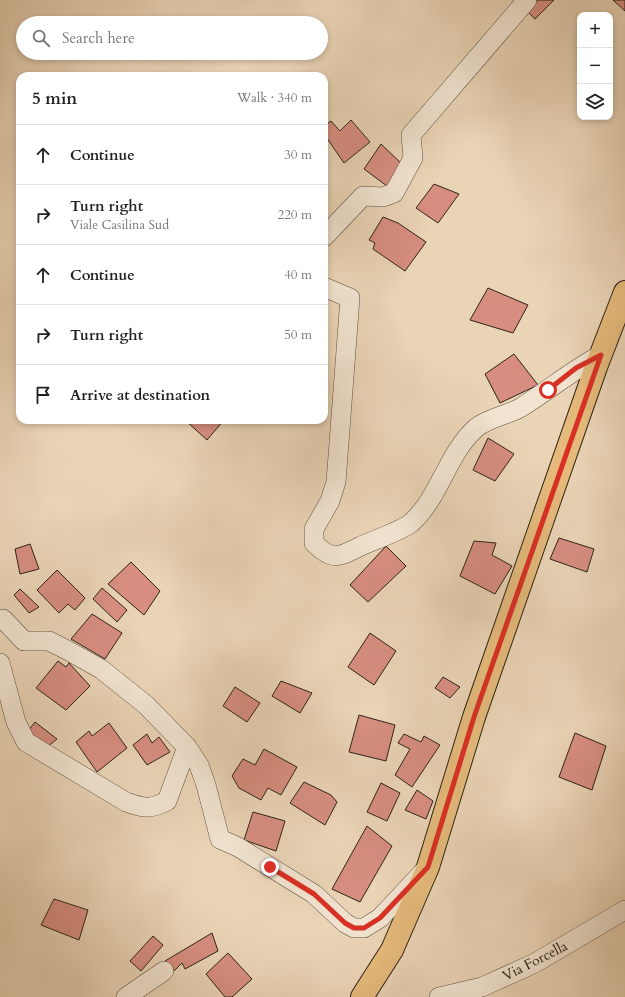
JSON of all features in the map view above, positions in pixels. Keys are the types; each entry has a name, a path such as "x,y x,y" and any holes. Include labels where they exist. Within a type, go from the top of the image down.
{"main road":[{"path":"362,997 392,950 428,867 474,717 601,355 625,292"}],"street":[{"path":"328,233 363,196 383,197 394,193 413,158 411,135 527,0"},
{"path":"328,289 350,298 336,482 330,501 314,529 314,543 324,553 339,557 410,524 429,502 458,448 477,428 518,409 548,390 576,368 601,355"},
{"path":"0,618 3,619 24,640 49,641 100,669 146,705 187,747 199,765 206,785 211,812 220,839 238,847 314,894 350,926 364,928 380,918 428,867"},
{"path":"0,663 16,722 26,742 126,802 141,807 155,807 166,801 187,747"},
{"name":"Via Forcella","path":"439,997 482,987 535,963 625,910"},
{"path":"375,997 392,950"},
{"path":"126,997 164,971"}],"building":[{"path":"538,0 554,0 535,19 527,11"},
{"path":"613,0 625,0 625,11"},
{"path":"351,120 370,142 344,163 328,140 328,123 331,121 340,131"},
{"path":"381,144 403,165 387,186 364,169"},
{"path":"434,184 459,194 438,223 416,208"},
{"path":"383,217 398,223 426,242 405,271 373,249 375,243 369,240"},
{"path":"488,288 528,305 513,333 470,320"},
{"path":"514,354 538,385 500,403 485,374"},
{"path":"189,424 221,424 207,440"},
{"path":"488,438 514,454 495,481 473,470"},
{"path":"559,538 594,549 587,572 550,559"},
{"path":"474,541 496,543 492,555 512,566 495,594 460,576"},
{"path":"30,544 39,569 20,574 15,549"},
{"path":"386,546 406,566 368,602 350,585"},
{"path":"131,562 160,591 144,615 108,584"},
{"path":"57,570 85,598 75,610 68,604 59,613 37,590"},
{"path":"102,588 127,610 117,622 93,599"},
{"path":"20,589 39,607 29,613 14,595"},
{"path":"92,614 122,633 105,659 71,639"},
{"path":"370,633 396,651 374,685 348,667"},
{"path":"58,661 66,667 69,663 90,686 66,710 36,688"},
{"path":"443,677 460,687 450,698 435,688"},
{"path":"281,681 312,693 300,713 272,696"},
{"path":"235,687 260,703 247,722 223,706"},
{"path":"359,715 395,725 386,761 349,752"},
{"path":"35,722 57,739 47,747 28,731"},
{"path":"109,723 127,748 97,772 76,742 89,731 92,736"},
{"path":"575,733 606,746 592,790 559,777"},
{"path":"147,734 152,743 159,737 170,752 147,765 133,745"},
{"path":"404,734 421,742 424,736 440,745 412,787 395,775 410,749 398,743"},
{"path":"264,749 297,767 281,795 268,788 261,800 239,788 232,776 243,759 255,765"},
{"path":"304,782 331,795 337,802 325,825 290,803"},
{"path":"381,783 400,793 387,821 367,812"},
{"path":"417,790 433,801 426,819 405,810"},
{"path":"253,812 285,821 276,851 244,840"},
{"path":"367,826 392,846 360,902 332,889"},
{"path":"54,899 88,910 79,940 41,925"},
{"path":"212,933 218,951 185,969 182,963 174,971 165,961"},
{"path":"153,936 163,945 141,971 130,961"},
{"path":"228,953 252,979 232,997 225,997 206,974"}],"route":[{"path":"270,867 314,894 345,923 354,928 364,928 380,918 428,867 474,717 601,355 576,368 548,390"}]}
